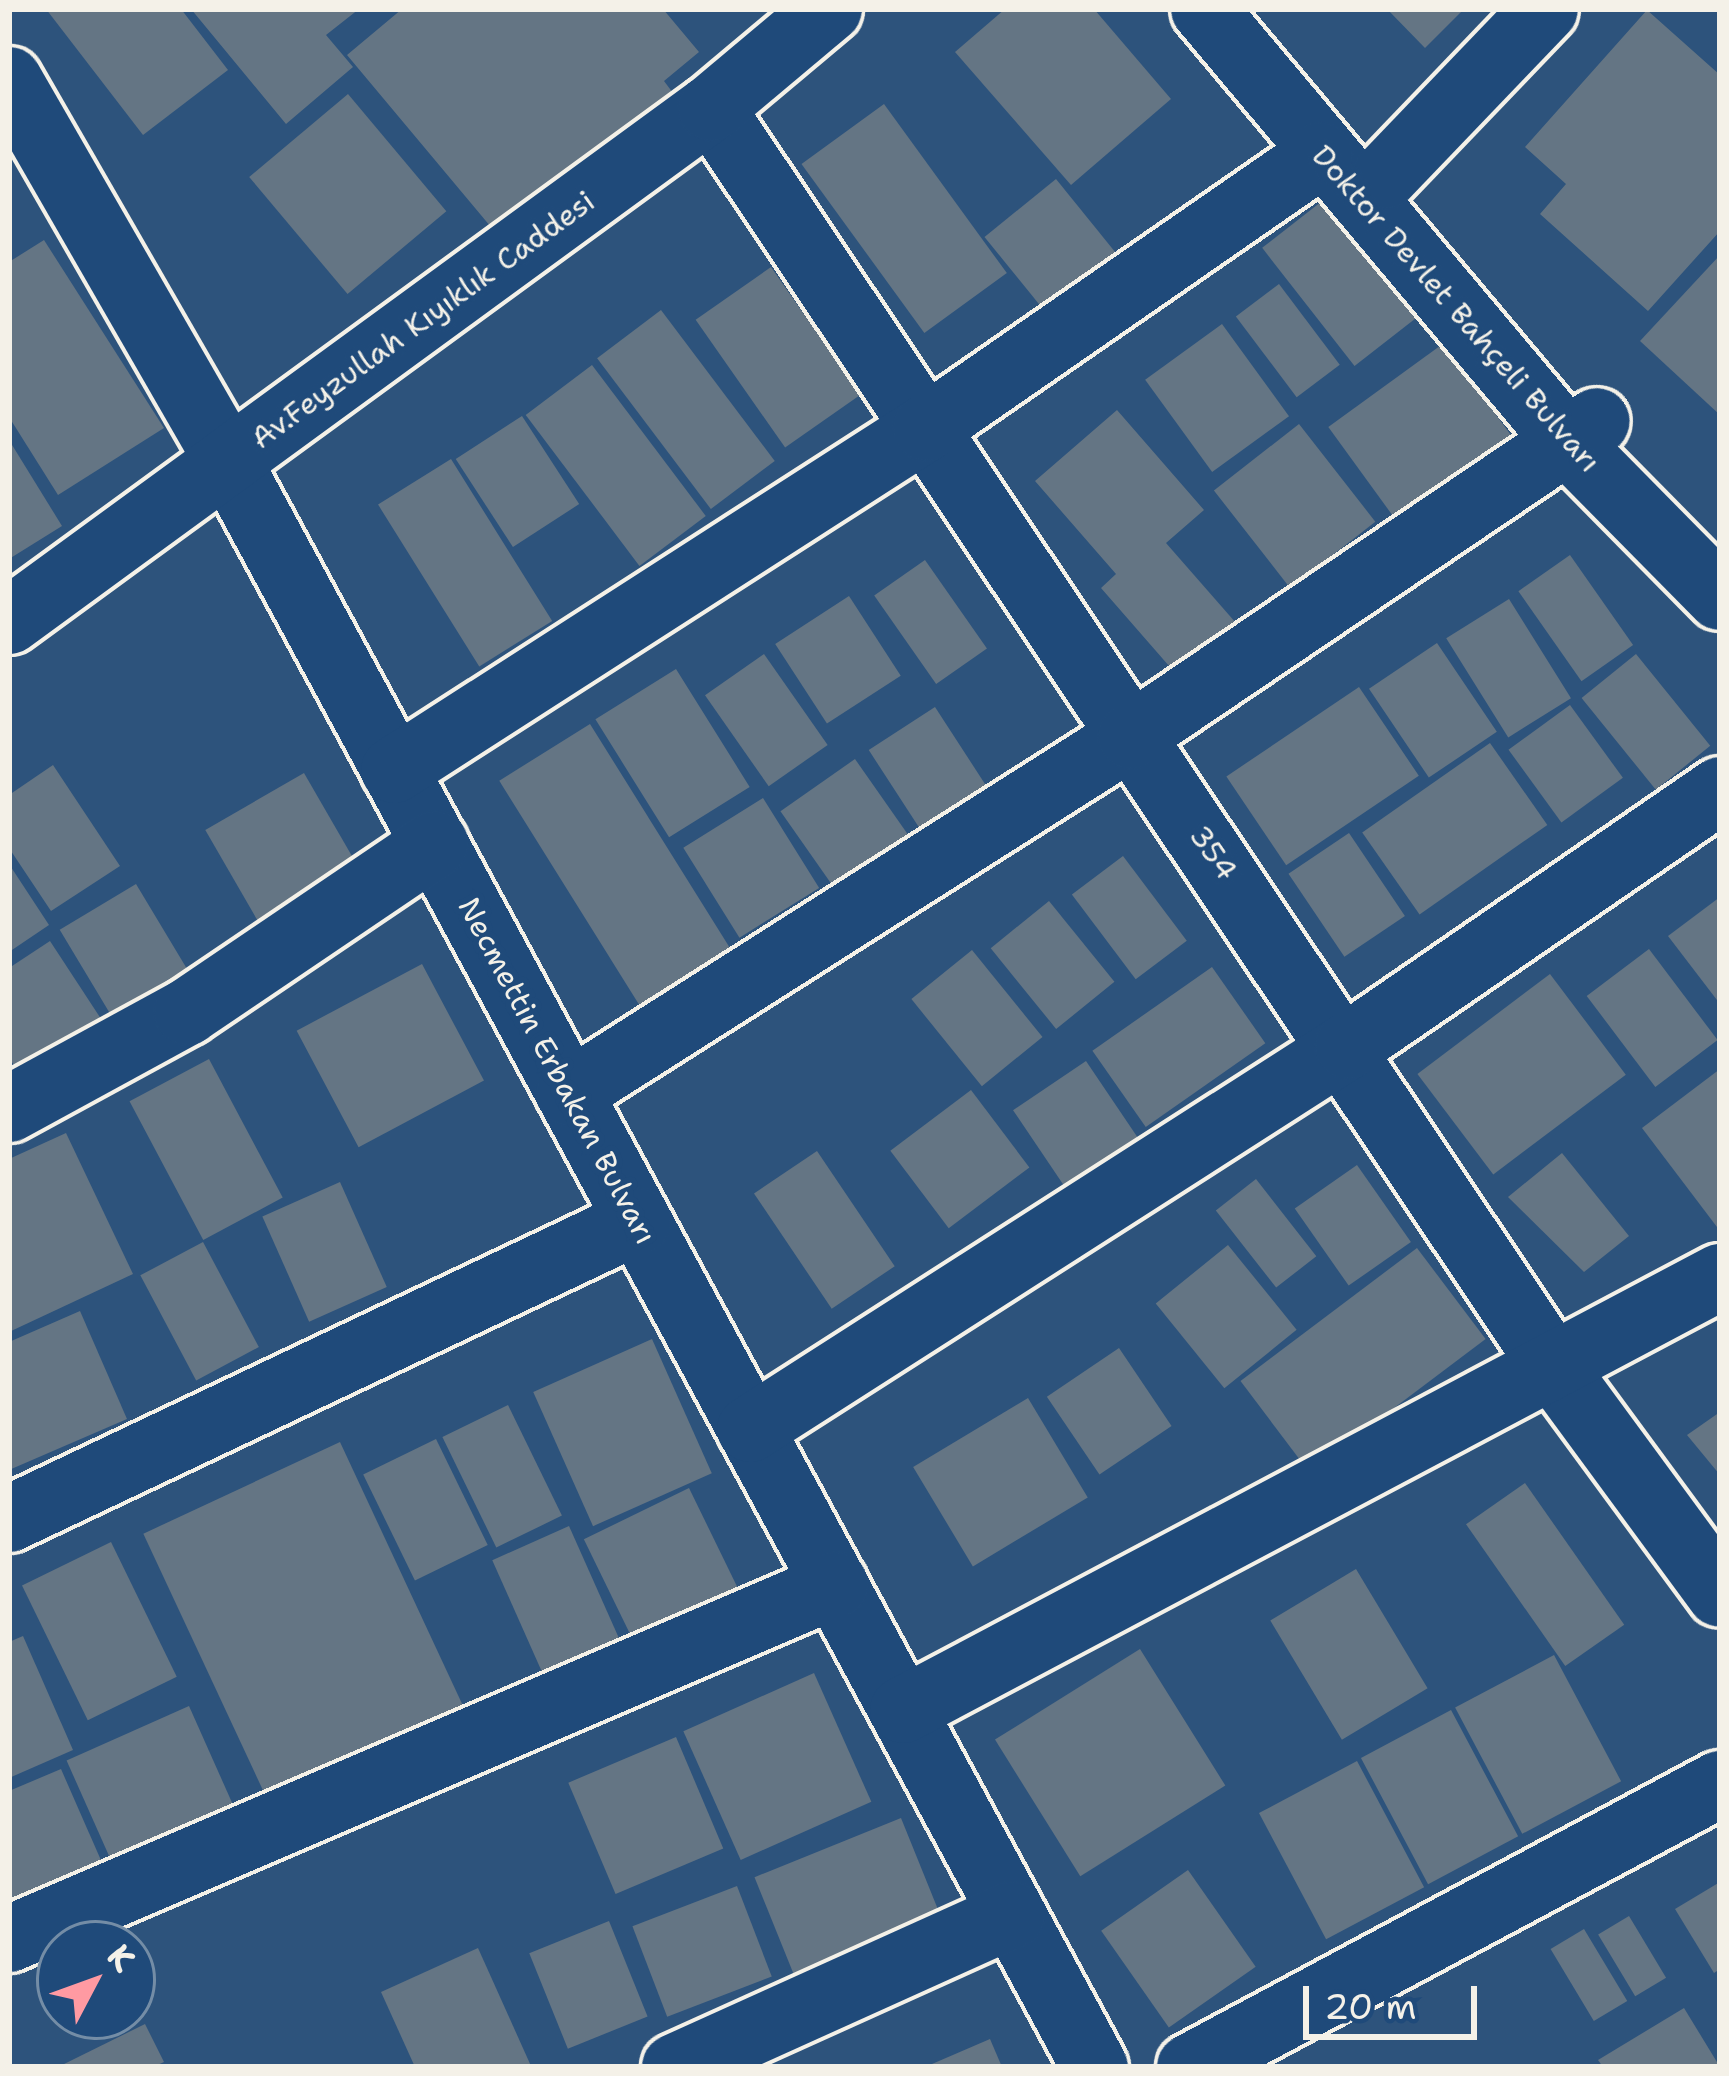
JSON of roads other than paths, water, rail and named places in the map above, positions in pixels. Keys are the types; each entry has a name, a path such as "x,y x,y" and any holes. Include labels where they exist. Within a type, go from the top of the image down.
{"street":[{"name":"Av.Feyzullah Kıyıklık Caddesi","path":"9,621 711,108 829,9"},
{"name":"Doktor Devlet Bahçeli Bulvarı","path":"1204,9 1321,154 1584,434 1718,556"},
{"name":"Doktor Devlet Bahçeli Bulvarı","path":"1251,9 1584,434"},
{"path":"1385,176 1545,9"},
{"name":"Necmettin Erbakan Bulvarı","path":"9,80 229,463 1095,2067"},
{"name":"354","path":"711,108 1131,736 1348,1046 1557,1372 1720,1594"},
{"path":"394,770 926,428 1321,154"},
{"path":"569,1093 1131,736 1584,434"},
{"path":"750,1429 1348,1046 1720,790"},
{"path":"9,1109 187,1012 435,844"},
{"path":"9,1519 638,1221"},
{"path":"903,1710 1557,1372 1720,1277"},
{"path":"9,1939 835,1585"},
{"path":"1190,2067 1720,1784"},
{"path":"675,2067 1012,1915"}]}
